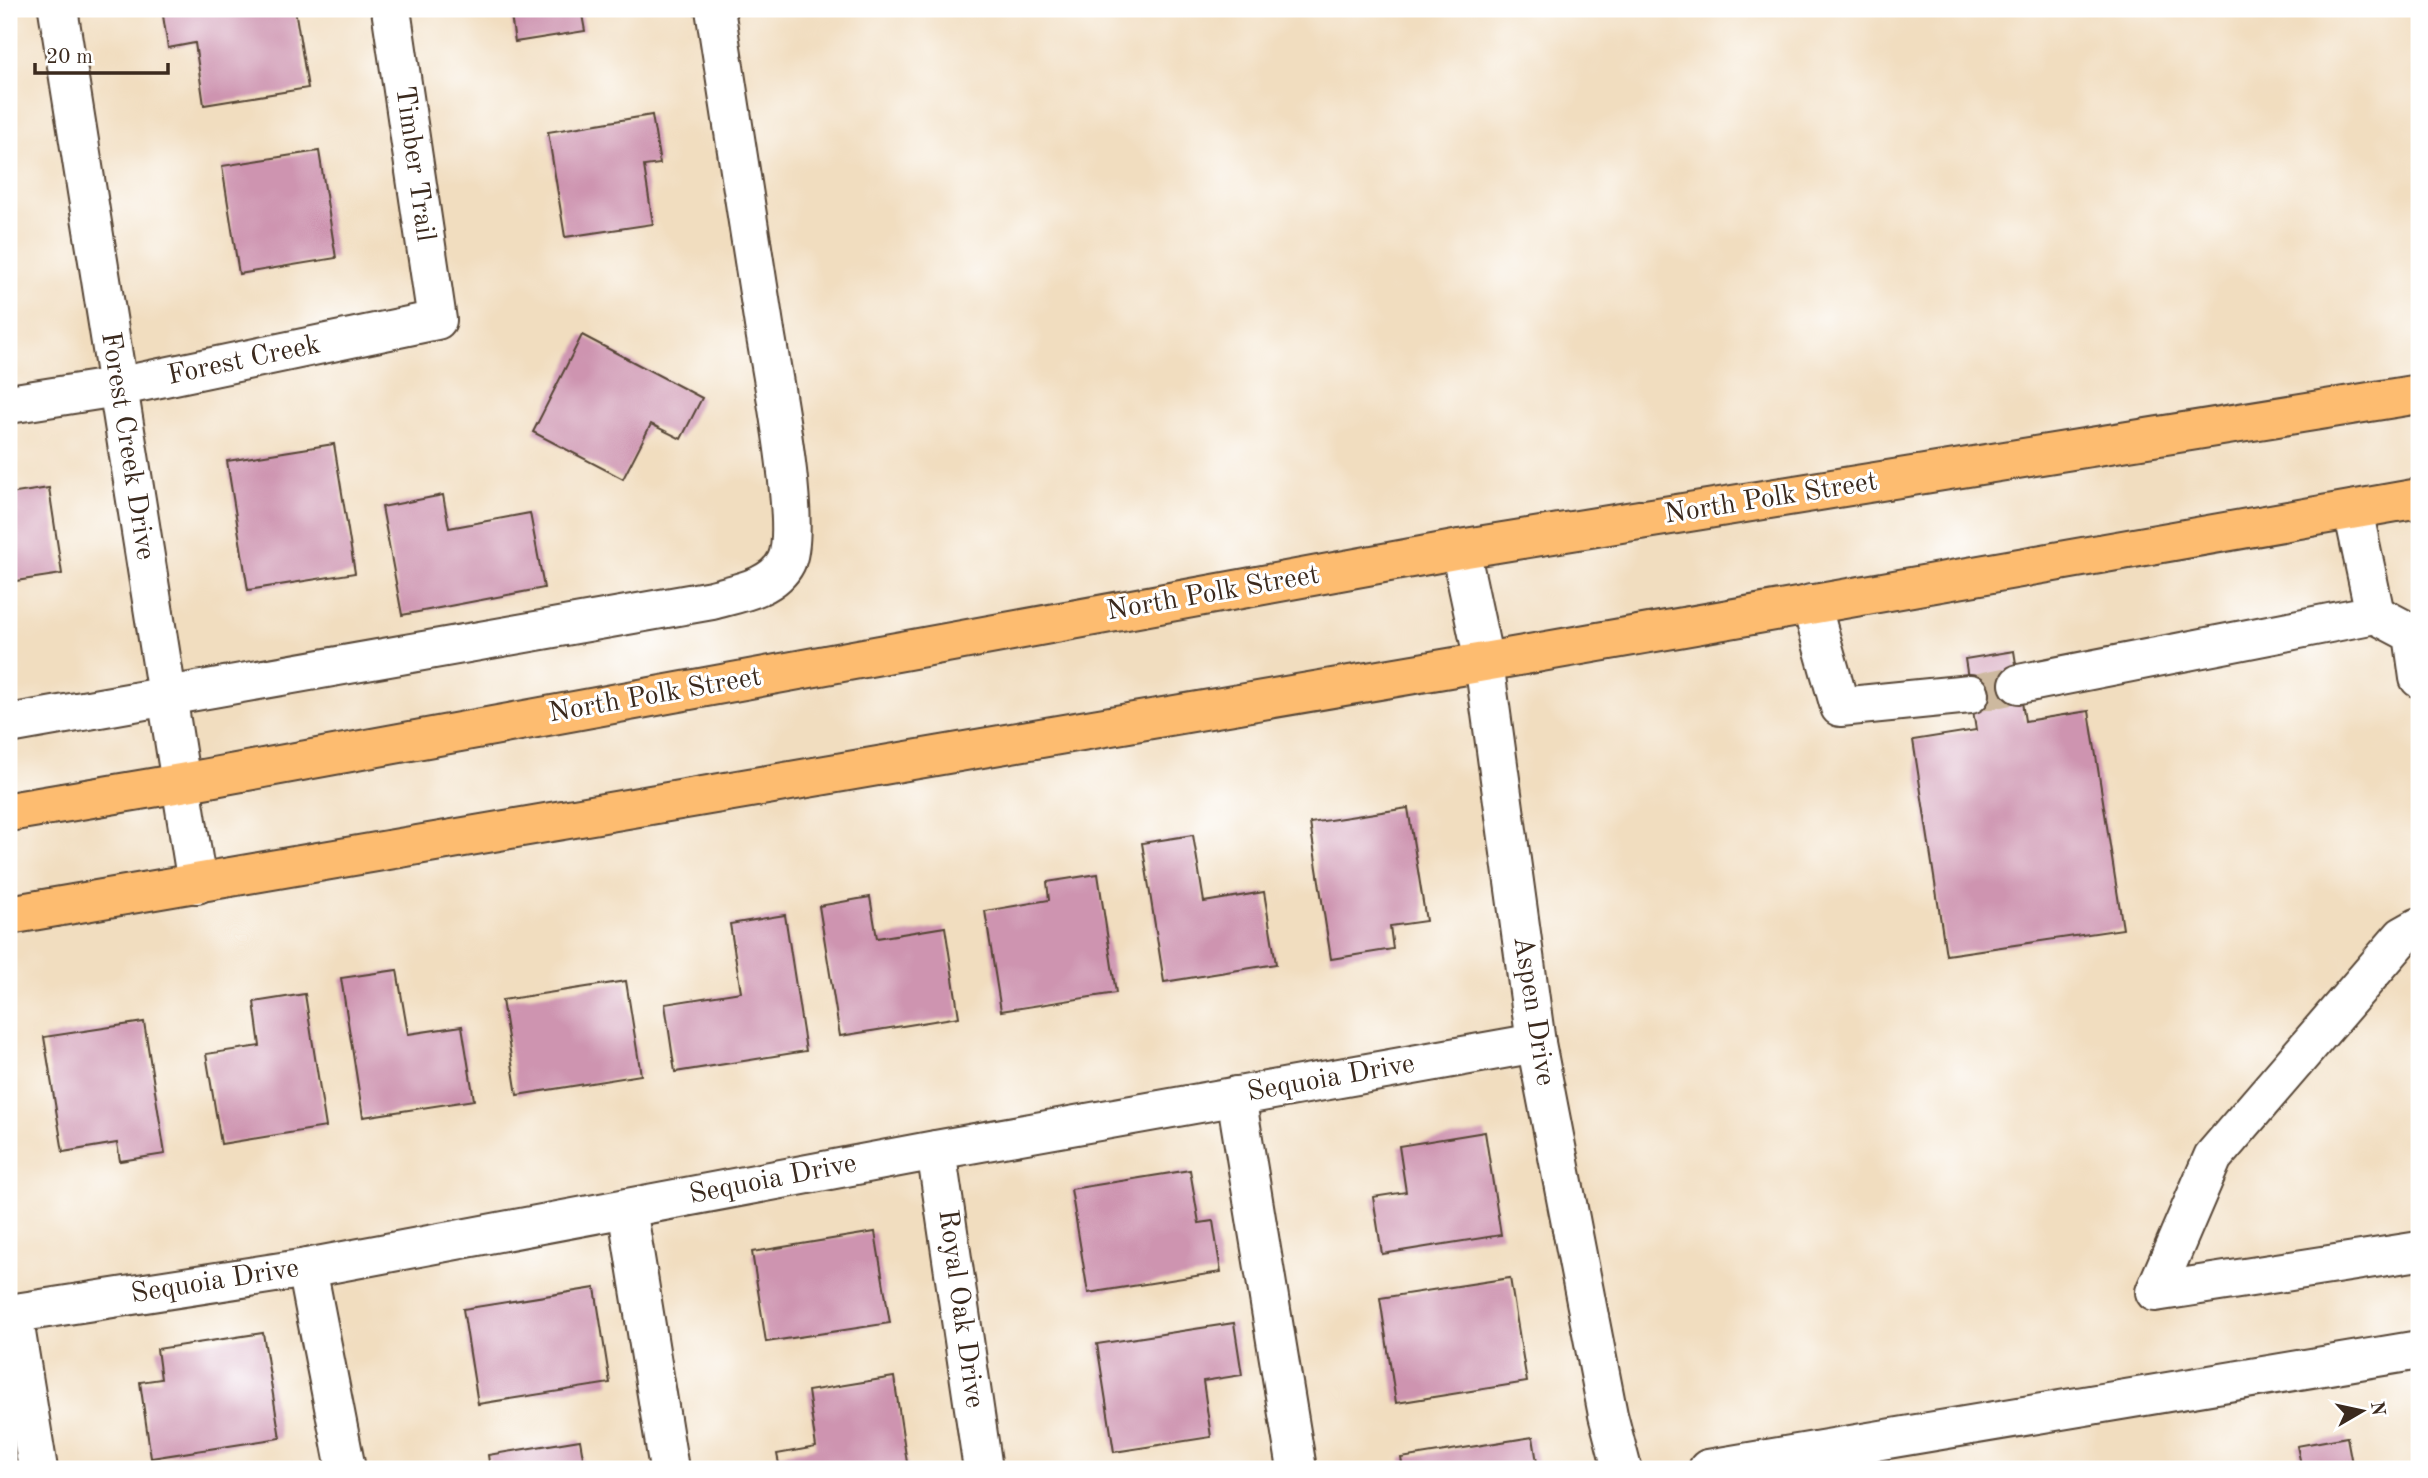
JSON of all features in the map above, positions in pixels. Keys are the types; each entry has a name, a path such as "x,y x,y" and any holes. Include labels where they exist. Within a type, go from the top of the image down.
{"main road":[{"name":"North Polk Street","path":"9,812 181,783 1460,549 2419,394"},
{"path":"9,915 1484,662 2419,498"}],"street":[{"name":"Forest Creek Drive","path":"58,9 197,884"},
{"name":"Timber Trail","path":"391,9 437,320"},
{"path":"9,724 712,600 757,587 774,575 786,562 792,526 783,449 715,9"},
{"name":"Forest Creek","path":"9,404 117,387 437,320"},
{"path":"2353,510 2375,614"},
{"name":"Aspen Drive","path":"1460,549 1484,662 1536,1042 1608,1415 1622,1469"},
{"path":"1811,604 1840,707 1970,694"},
{"path":"2020,684 2375,614 2413,634 2419,678"},
{"path":"2419,927 2403,936 2213,1157 2155,1292 2419,1251"},
{"name":"Sequoia Drive","path":"11,1314 307,1268 936,1150 1536,1042"},
{"path":"1236,1096 1297,1469"},
{"name":"Royal Oak Drive","path":"936,1150 984,1469"},
{"path":"627,1208 669,1469"},
{"path":"307,1268 346,1469"},
{"path":"11,1314 38,1469"},
{"path":"1708,1469 2419,1350"}],"building":[{"path":"162,9 295,9 308,88 204,105 195,43 168,48"},
{"path":"510,9 581,9 585,31 515,42"},
{"path":"652,115 660,164 644,166 653,224 565,237 548,132"},
{"path":"319,151 336,258 239,274 222,166"},
{"path":"582,335 702,398 681,439 651,424 623,479 533,432"},
{"path":"334,444 355,573 248,590 227,461"},
{"path":"49,488 62,574 9,582 9,494"},
{"path":"443,495 449,528 530,513 544,588 402,615 382,507"},
{"path":"2014,651 2025,721 2089,711 2123,929 1946,955 1913,740 1976,730 1965,659"},
{"path":"1408,808 1426,921 1390,926 1393,949 1331,959 1310,823"},
{"path":"1193,835 1204,902 1264,892 1276,964 1164,982 1142,843"},
{"path":"1098,874 1116,993 1001,1011 985,911 1049,900 1047,882"},
{"path":"870,897 877,938 945,927 959,1017 840,1036 819,906"},
{"path":"785,915 806,1051 675,1072 665,1004 741,992 730,924"},
{"path":"397,970 408,1034 462,1026 474,1100 363,1117 341,978"},
{"path":"626,981 641,1075 517,1095 502,1000"},
{"path":"305,994 326,1127 221,1144 206,1054 260,1046 254,1002"},
{"path":"144,1022 165,1154 120,1161 117,1143 63,1152 44,1037"},
{"path":"1485,1132 1501,1235 1382,1254 1373,1197 1406,1192 1399,1146"},
{"path":"1190,1170 1199,1223 1213,1221 1221,1272 1088,1293 1071,1189"},
{"path":"875,1232 890,1323 766,1342 752,1252"},
{"path":"1510,1278 1527,1382 1396,1403 1380,1298"},
{"path":"595,1288 610,1383 478,1404 463,1309"},
{"path":"1234,1323 1242,1375 1203,1381 1211,1437 1114,1452 1097,1344"},
{"path":"263,1333 280,1438 151,1458 140,1382 161,1379 157,1349"},
{"path":"894,1377 908,1469 780,1469 777,1454 816,1447 808,1391"},
{"path":"1533,1437 1538,1469 1403,1469 1401,1458"},
{"path":"2347,1437 2353,1469 2302,1469 2297,1446"},
{"path":"580,1440 585,1469 490,1469 488,1455"}],"tunnel":[{"path":"1970,694 2019,684"}]}
